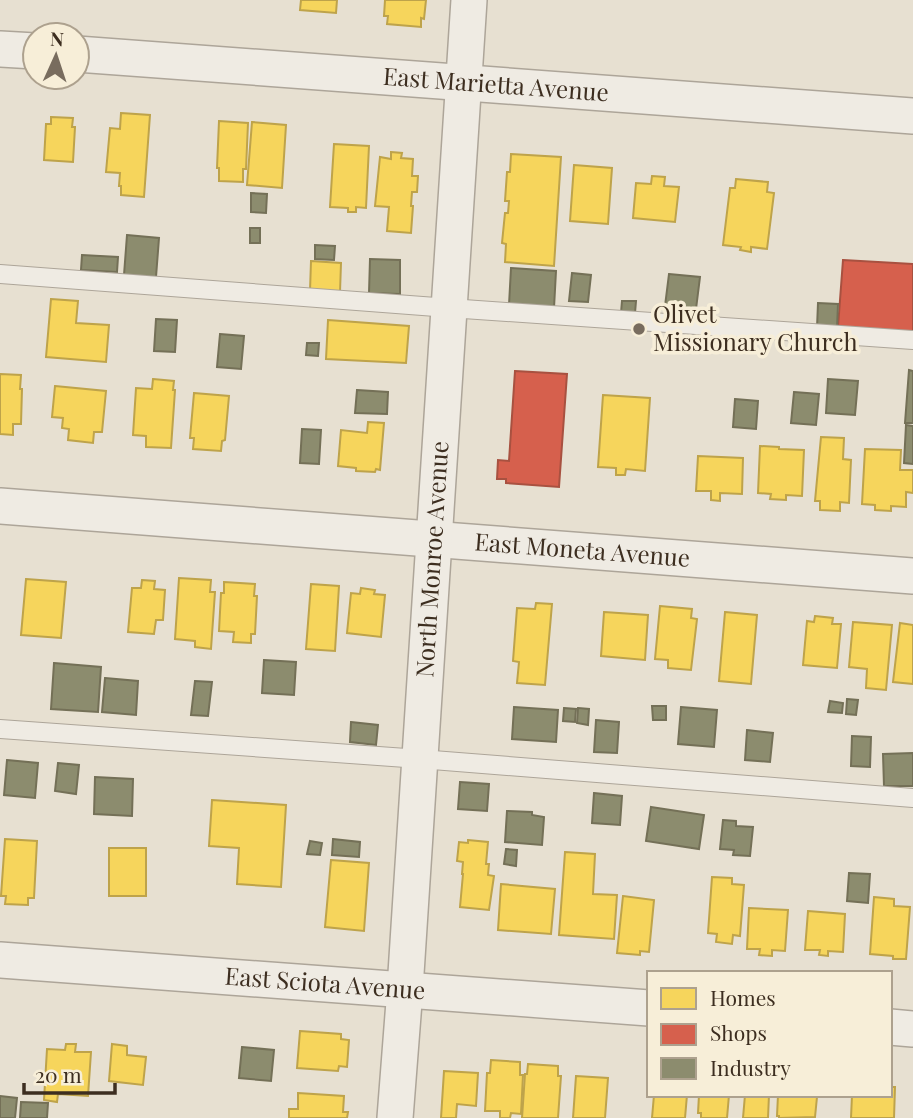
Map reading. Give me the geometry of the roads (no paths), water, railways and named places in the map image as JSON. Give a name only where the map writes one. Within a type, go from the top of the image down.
[{"type":"street","name":"North Monroe Avenue","points":[[395,1118],[469,0]]},
{"type":"street","points":[[0,49],[21,50]]},
{"type":"street","name":"East Marietta Avenue","points":[[91,55],[913,116]]},
{"type":"street","name":"East Moneta Avenue","points":[[0,506],[913,576]]},
{"type":"street","name":"East Sciota Avenue","points":[[0,960],[647,1008]]},
{"type":"street","points":[[892,1027],[913,1029]]},
{"type":"lane","points":[[0,274],[449,309],[913,340]]},
{"type":"lane","points":[[0,729],[913,798]]},
{"type":"place","name":"Olivet Missionary Church","points":[[639,329]]}]
